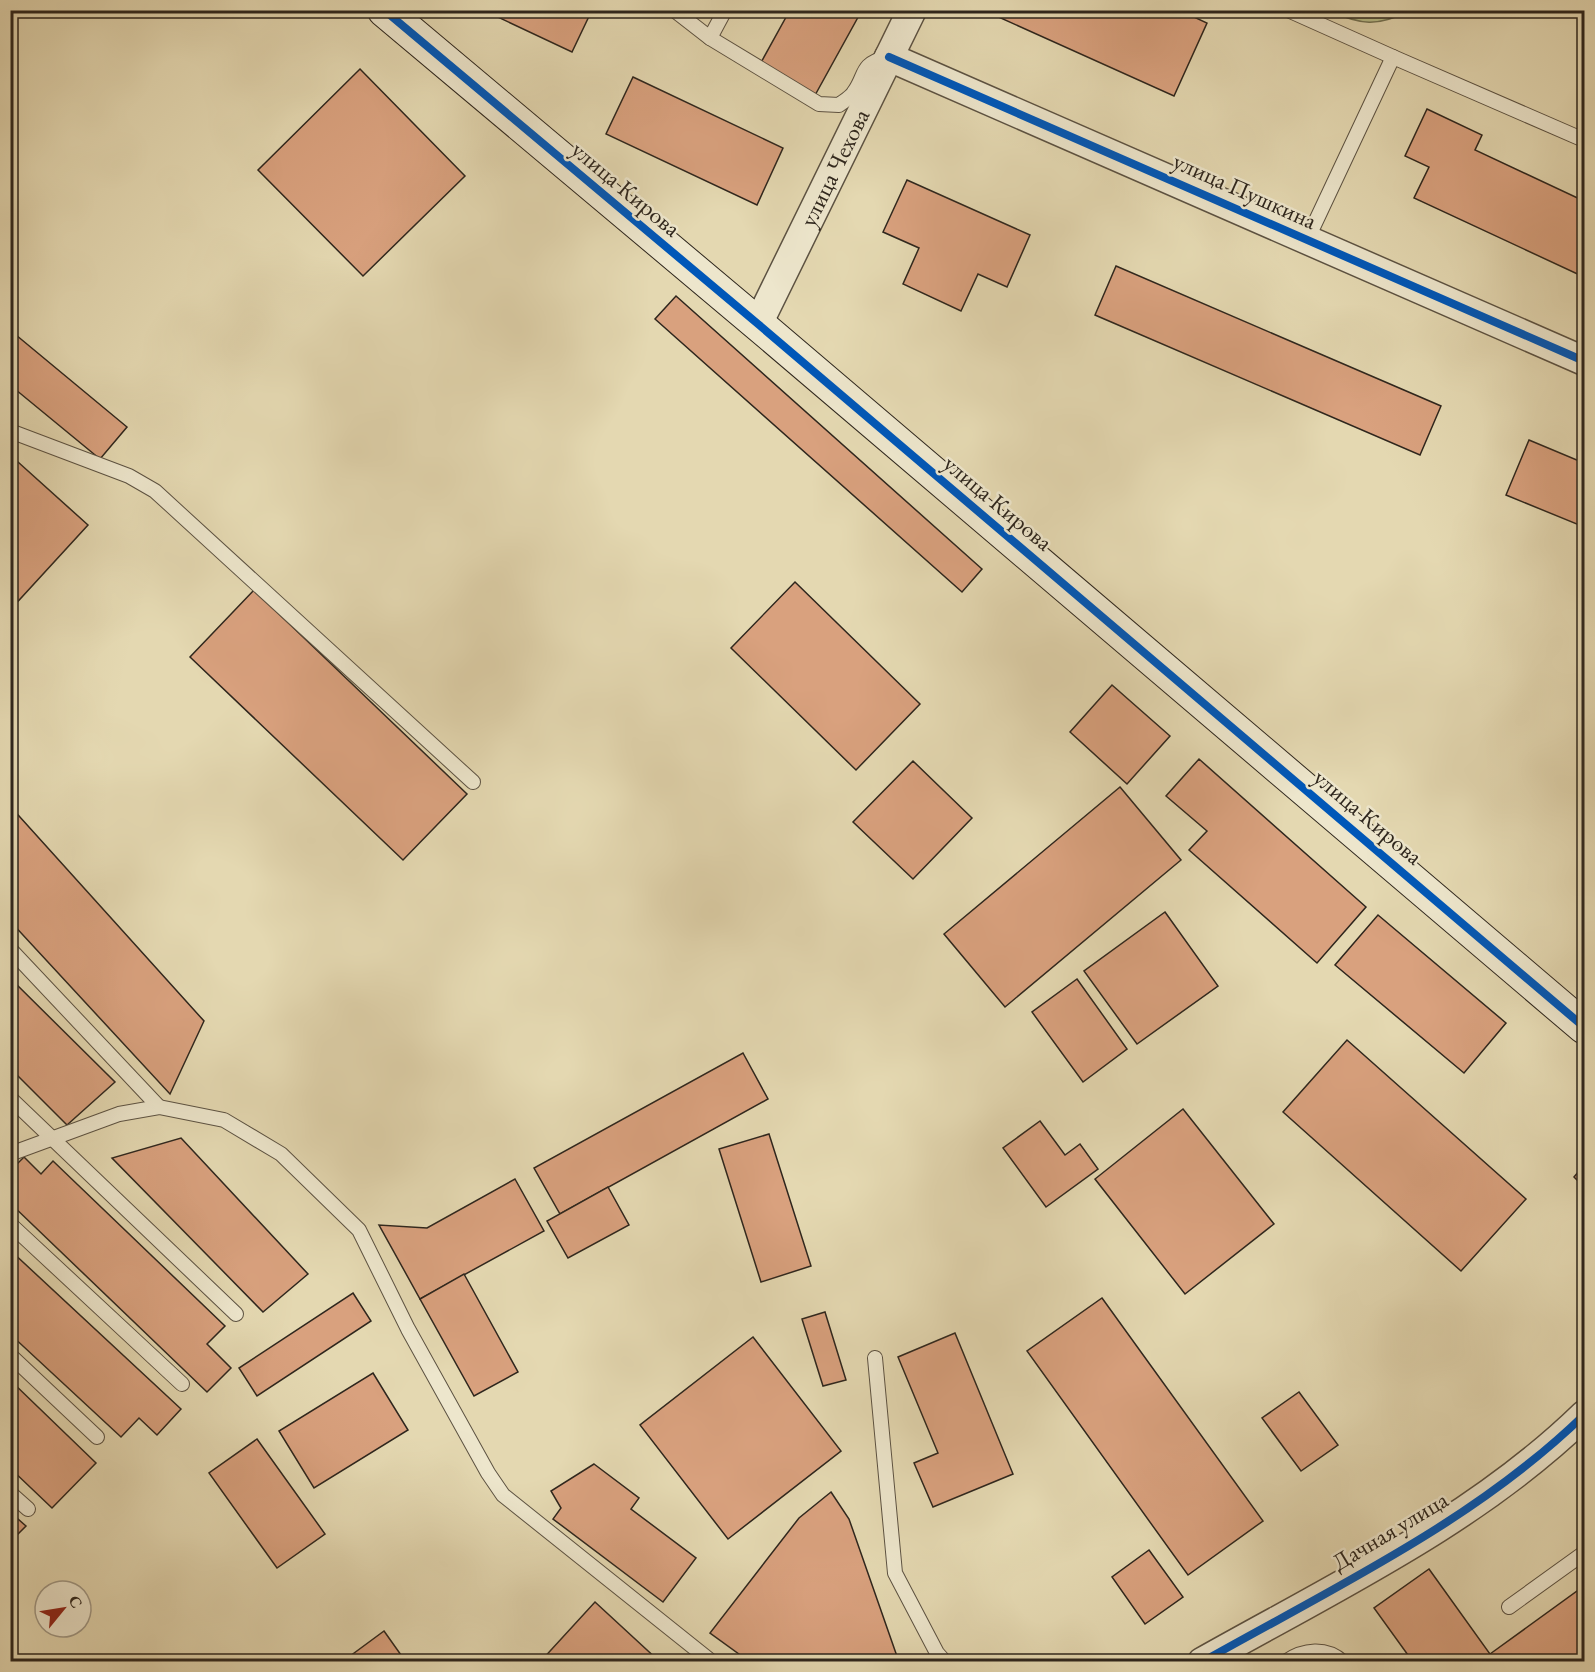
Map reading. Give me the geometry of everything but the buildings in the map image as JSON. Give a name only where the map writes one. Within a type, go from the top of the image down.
[{"type":"street","name":"улица Кирова","points":[[384,10],[758,324],[1584,1027]]},
{"type":"street","name":"улица Чехова","points":[[758,324],[912,10]]},
{"type":"street","name":"улица Пушкина","points":[[889,57],[1584,361]]},
{"type":"street","name":"Дачная улица","points":[[1202,1662],[1431,1533],[1554,1445],[1584,1415]]},
{"type":"lane","points":[[674,10],[710,38],[819,105],[839,105],[854,92],[863,72],[873,61],[889,57]]},
{"type":"lane","points":[[710,38],[725,10]]},
{"type":"lane","points":[[1288,10],[1584,140]]},
{"type":"lane","points":[[1307,240],[1393,57]]},
{"type":"lane","points":[[10,431],[129,477],[155,491],[473,782]]},
{"type":"lane","points":[[10,949],[159,1107]]},
{"type":"lane","points":[[10,1098],[236,1314]]},
{"type":"lane","points":[[10,1154],[119,1114],[159,1107],[224,1120],[282,1154],[359,1230],[408,1329],[488,1473],[503,1495],[712,1662]]},
{"type":"lane","points":[[10,1224],[182,1384]]},
{"type":"lane","points":[[10,1355],[97,1437]]},
{"type":"lane","points":[[875,1358],[895,1572],[937,1653],[945,1662]]},
{"type":"lane","points":[[10,1493],[28,1509]]},
{"type":"lane","points":[[1509,1607],[1584,1552]]},
{"type":"lane","points":[[1285,1662],[1312,1651],[1328,1651],[1343,1662]]},
{"type":"green space","points":[[1330,11],[1409,11],[1388,20],[1369,22],[1351,19]]},
{"type":"cycle path","points":[[384,10],[758,324],[1584,1027]]},
{"type":"cycle path","points":[[889,57],[1584,361]]},
{"type":"cycle path","points":[[1202,1662],[1352,1579],[1450,1520],[1497,1488],[1542,1453],[1584,1415]]}]
